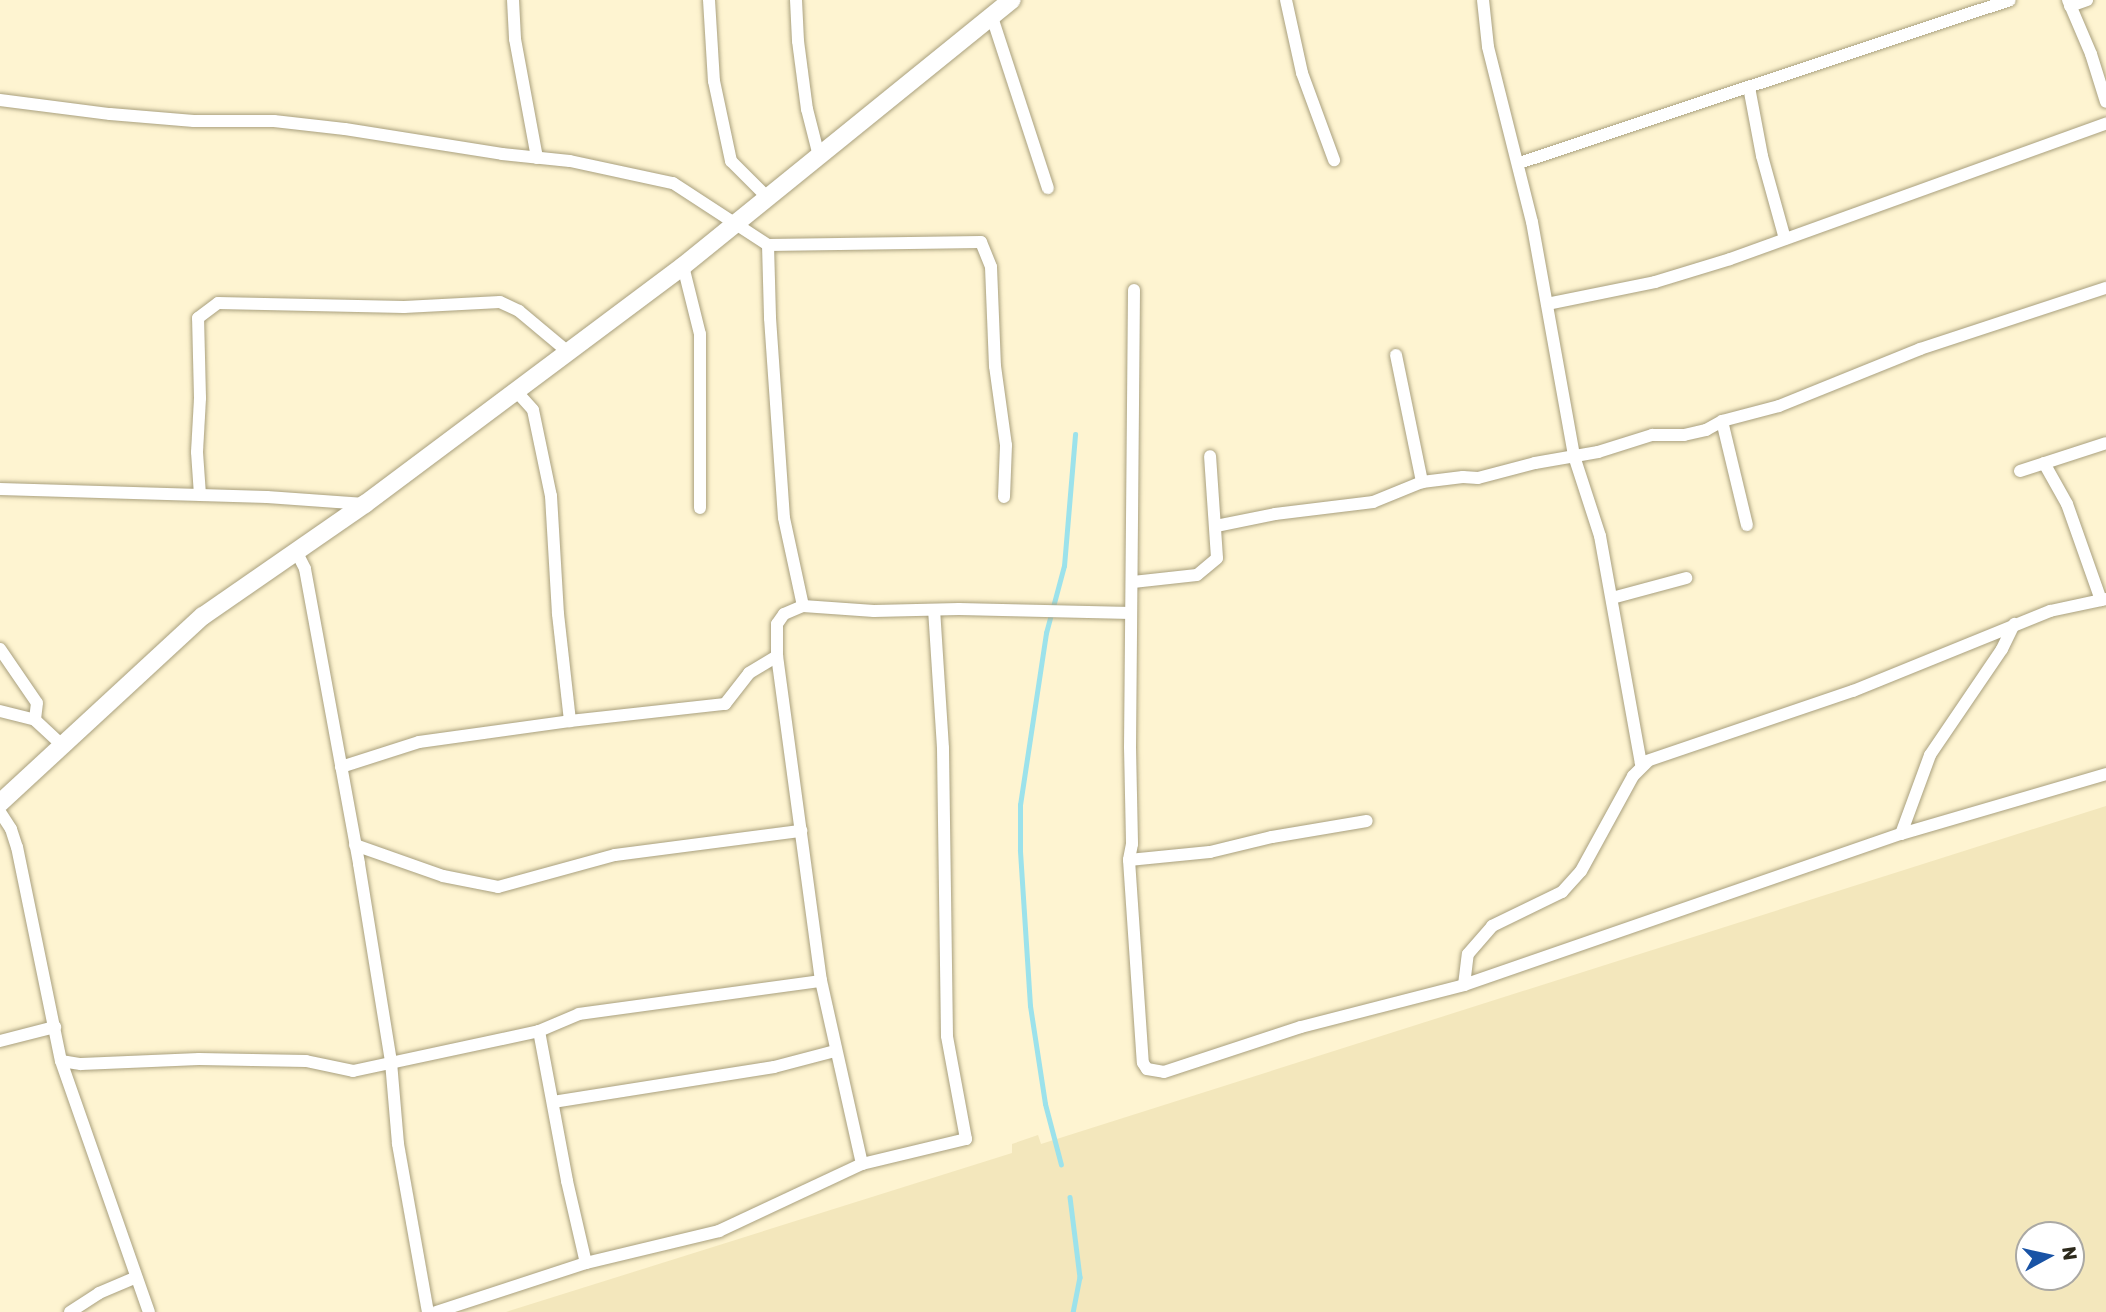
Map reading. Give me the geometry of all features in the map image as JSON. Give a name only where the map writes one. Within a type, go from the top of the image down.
[{"type":"main road","points":[[0,803],[203,615],[365,504],[683,266],[1012,0]]},
{"type":"street","points":[[513,0],[515,39],[537,158]]},
{"type":"street","points":[[709,0],[714,81],[731,161],[768,198]]},
{"type":"street","points":[[796,0],[798,41],[807,109],[819,156]]},
{"type":"street","points":[[1286,0],[1302,73],[1334,160]]},
{"type":"street","points":[[1483,0],[1489,47],[1519,163],[1574,456],[1600,536],[1641,763],[1853,691],[2050,611],[2104,600],[2067,504],[2044,463]]},
{"type":"street","points":[[1519,163],[2010,0]]},
{"type":"street","points":[[2087,0],[2069,3],[2091,54],[2106,102]]},
{"type":"street","points":[[992,17],[1048,188]]},
{"type":"street","points":[[1749,87],[1762,156],[1785,239]]},
{"type":"street","points":[[0,100],[194,121],[274,121],[333,127],[570,161],[673,183],[768,244],[981,242],[991,267],[995,366],[1006,445],[1004,497]]},
{"type":"street","points":[[1547,304],[1655,282],[1785,239],[2106,124]]},
{"type":"street","points":[[768,244],[769,318],[784,518],[803,606]]},
{"type":"street","points":[[683,266],[701,334],[700,508]]},
{"type":"street","points":[[1216,526],[1373,502],[1422,482],[1478,478],[1598,452],[1652,435],[1684,435],[1706,430],[1722,421],[1779,406],[1920,349],[2106,288]]},
{"type":"street","points":[[1134,290],[1132,844],[1129,860],[1143,1063],[1157,1073],[1301,1027],[1464,985],[1901,834],[2106,774]]},
{"type":"street","points":[[200,495],[197,452],[200,398],[198,318],[218,303],[404,307],[500,302],[519,312],[568,352]]},
{"type":"street","points":[[1396,355],[1422,482]]},
{"type":"street","points":[[516,391],[533,410],[551,496],[558,614],[570,721]]},
{"type":"street","points":[[1722,421],[1747,526]]},
{"type":"street","points":[[2020,471],[2106,443]]},
{"type":"street","points":[[1133,582],[1197,575],[1217,558],[1210,456]]},
{"type":"street","points":[[0,489],[200,495],[365,504]]},
{"type":"street","points":[[296,551],[305,569],[355,845],[391,1062],[398,1144],[428,1312]]},
{"type":"street","points":[[1612,598],[1686,578]]},
{"type":"street","points":[[862,1164],[821,981],[777,656],[777,624],[784,614],[803,606],[1131,613]]},
{"type":"street","points":[[436,1312],[586,1263],[719,1231],[862,1164],[967,1139],[947,1036],[943,748],[934,610]]},
{"type":"street","points":[[1901,834],[1930,755],[2002,649],[2014,624]]},
{"type":"street","points":[[0,649],[37,703],[35,720]]},
{"type":"street","points":[[341,767],[419,742],[570,721],[725,704],[749,673],[777,656]]},
{"type":"street","points":[[0,711],[35,720],[62,745]]},
{"type":"street","points":[[1464,985],[1468,954],[1492,926],[1562,892],[1581,871],[1633,776],[1651,758]]},
{"type":"street","points":[[0,812],[11,829],[17,847],[61,1061],[149,1312]]},
{"type":"street","points":[[1129,860],[1210,852],[1272,837],[1367,821]]},
{"type":"street","points":[[355,845],[443,876],[498,887],[615,855],[802,831]]},
{"type":"street","points":[[61,1061],[81,1064],[199,1059],[306,1061],[353,1071],[450,1053],[539,1031],[579,1014],[821,981]]},
{"type":"street","points":[[0,1041],[55,1027]]},
{"type":"street","points":[[539,1031],[586,1263]]},
{"type":"street","points":[[552,1102],[774,1067],[835,1051]]},
{"type":"street","points":[[70,1312],[99,1293],[135,1278]]},
{"type":"shaded area","points":[[2106,806],[2106,1312],[506,1312],[1012,1153],[1012,1144],[1038,1135],[1041,1144]]},
{"type":"waterway","points":[[1061,1165],[1045,1104],[1030,1006],[1020,850],[1020,805],[1046,633],[1064,566],[1075,434]]},
{"type":"waterway","points":[[1070,1197],[1080,1277],[1073,1312]]}]
